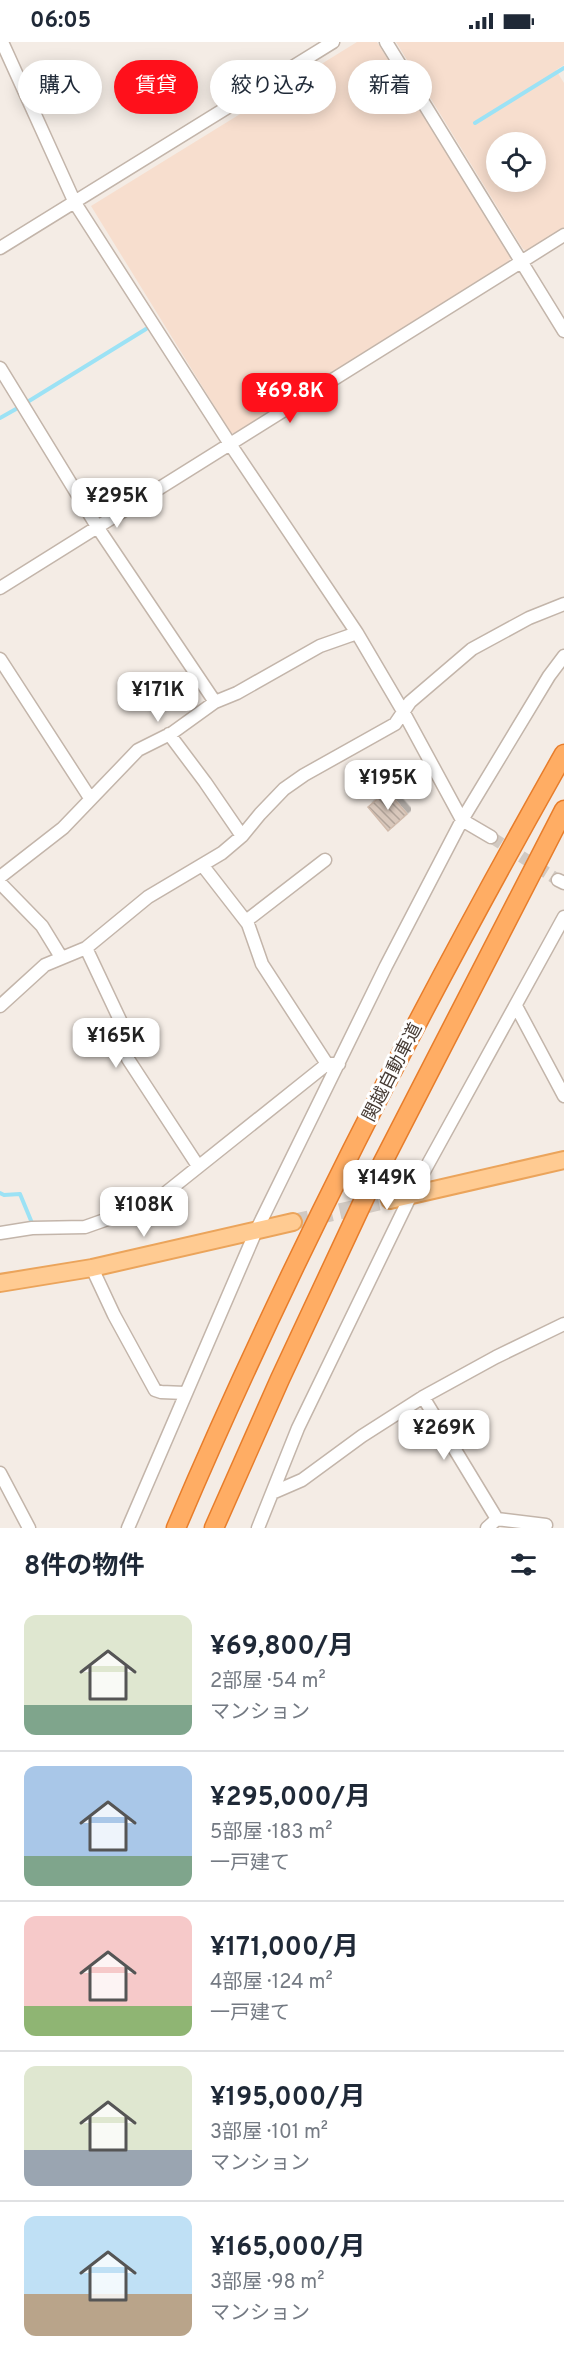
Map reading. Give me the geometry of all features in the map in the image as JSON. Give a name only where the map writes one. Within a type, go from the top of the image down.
[{"type":"highway","name":"関越自動車道","points":[[176,1528],[253,1356],[396,1062],[564,754]]},
{"type":"highway","name":"関越自動車道","points":[[214,1528],[280,1378],[366,1195],[564,810]]},
{"type":"main road","points":[[390,1200],[564,1160]]},
{"type":"main road","points":[[0,1283],[93,1268],[293,1222]]},
{"type":"street","points":[[2,42],[75,203],[230,444],[357,633],[404,713],[462,820],[491,837]]},
{"type":"street","points":[[0,248],[333,42]]},
{"type":"street","points":[[386,42],[564,331]]},
{"type":"street","points":[[0,588],[564,235]]},
{"type":"street","points":[[0,368],[98,528],[215,702]]},
{"type":"street","points":[[0,1006],[45,965],[86,948],[148,897],[222,853],[242,836],[260,813],[284,789],[304,775],[395,724],[410,702],[472,649],[529,618],[564,604]]},
{"type":"street","points":[[0,877],[63,828],[138,750],[169,734],[215,702],[237,693],[320,646],[357,633]]},
{"type":"street","points":[[128,1528],[256,1230],[333,1064],[462,820],[549,676],[564,656]]},
{"type":"street","points":[[0,659],[90,798]]},
{"type":"street","points":[[169,734],[242,836]]},
{"type":"street","points":[[246,921],[325,860]]},
{"type":"street","points":[[202,866],[246,921],[262,964],[333,1064]]},
{"type":"street","points":[[0,883],[42,926],[61,957]]},
{"type":"street","points":[[258,1528],[298,1428],[411,1195],[564,917]]},
{"type":"street","points":[[86,948],[128,1037],[128,1059],[198,1166]]},
{"type":"street","points":[[516,1006],[564,1096]]},
{"type":"street","points":[[0,1233],[32,1227],[85,1227],[153,1203],[333,1064]]},
{"type":"street","points":[[93,1268],[114,1315],[155,1390],[185,1393]]},
{"type":"street","points":[[272,1492],[302,1480],[362,1436],[423,1397],[496,1357],[564,1324]]},
{"type":"street","points":[[423,1397],[497,1519]]},
{"type":"street","points":[[0,1473],[29,1528]]},
{"type":"street","points":[[487,1528],[497,1519],[546,1525]]},
{"type":"shaded area","points":[[357,42],[377,42],[388,60],[348,60],[348,114],[422,114],[511,257],[507,264],[237,433],[231,433],[91,206],[240,114],[336,114],[336,60],[328,60]]},
{"type":"shaded area","points":[[396,42],[564,42],[564,65],[556,70],[564,83],[564,229],[527,251],[523,249],[488,192],[546,192],[546,132],[486,132],[486,189],[432,101],[432,60],[407,60]]},
{"type":"building","points":[[387,791],[407,814],[388,831],[368,807]]},
{"type":"waterway","points":[[475,123],[564,68]]},
{"type":"waterway","points":[[29,401],[146,329]]},
{"type":"waterway","points":[[0,418],[16,409]]},
{"type":"waterway","points":[[0,1193],[20,1194],[32,1223],[34,1223]]},
{"type":"tunnel","points":[[491,837],[558,880]]},
{"type":"tunnel","points":[[293,1222],[390,1200]]}]
